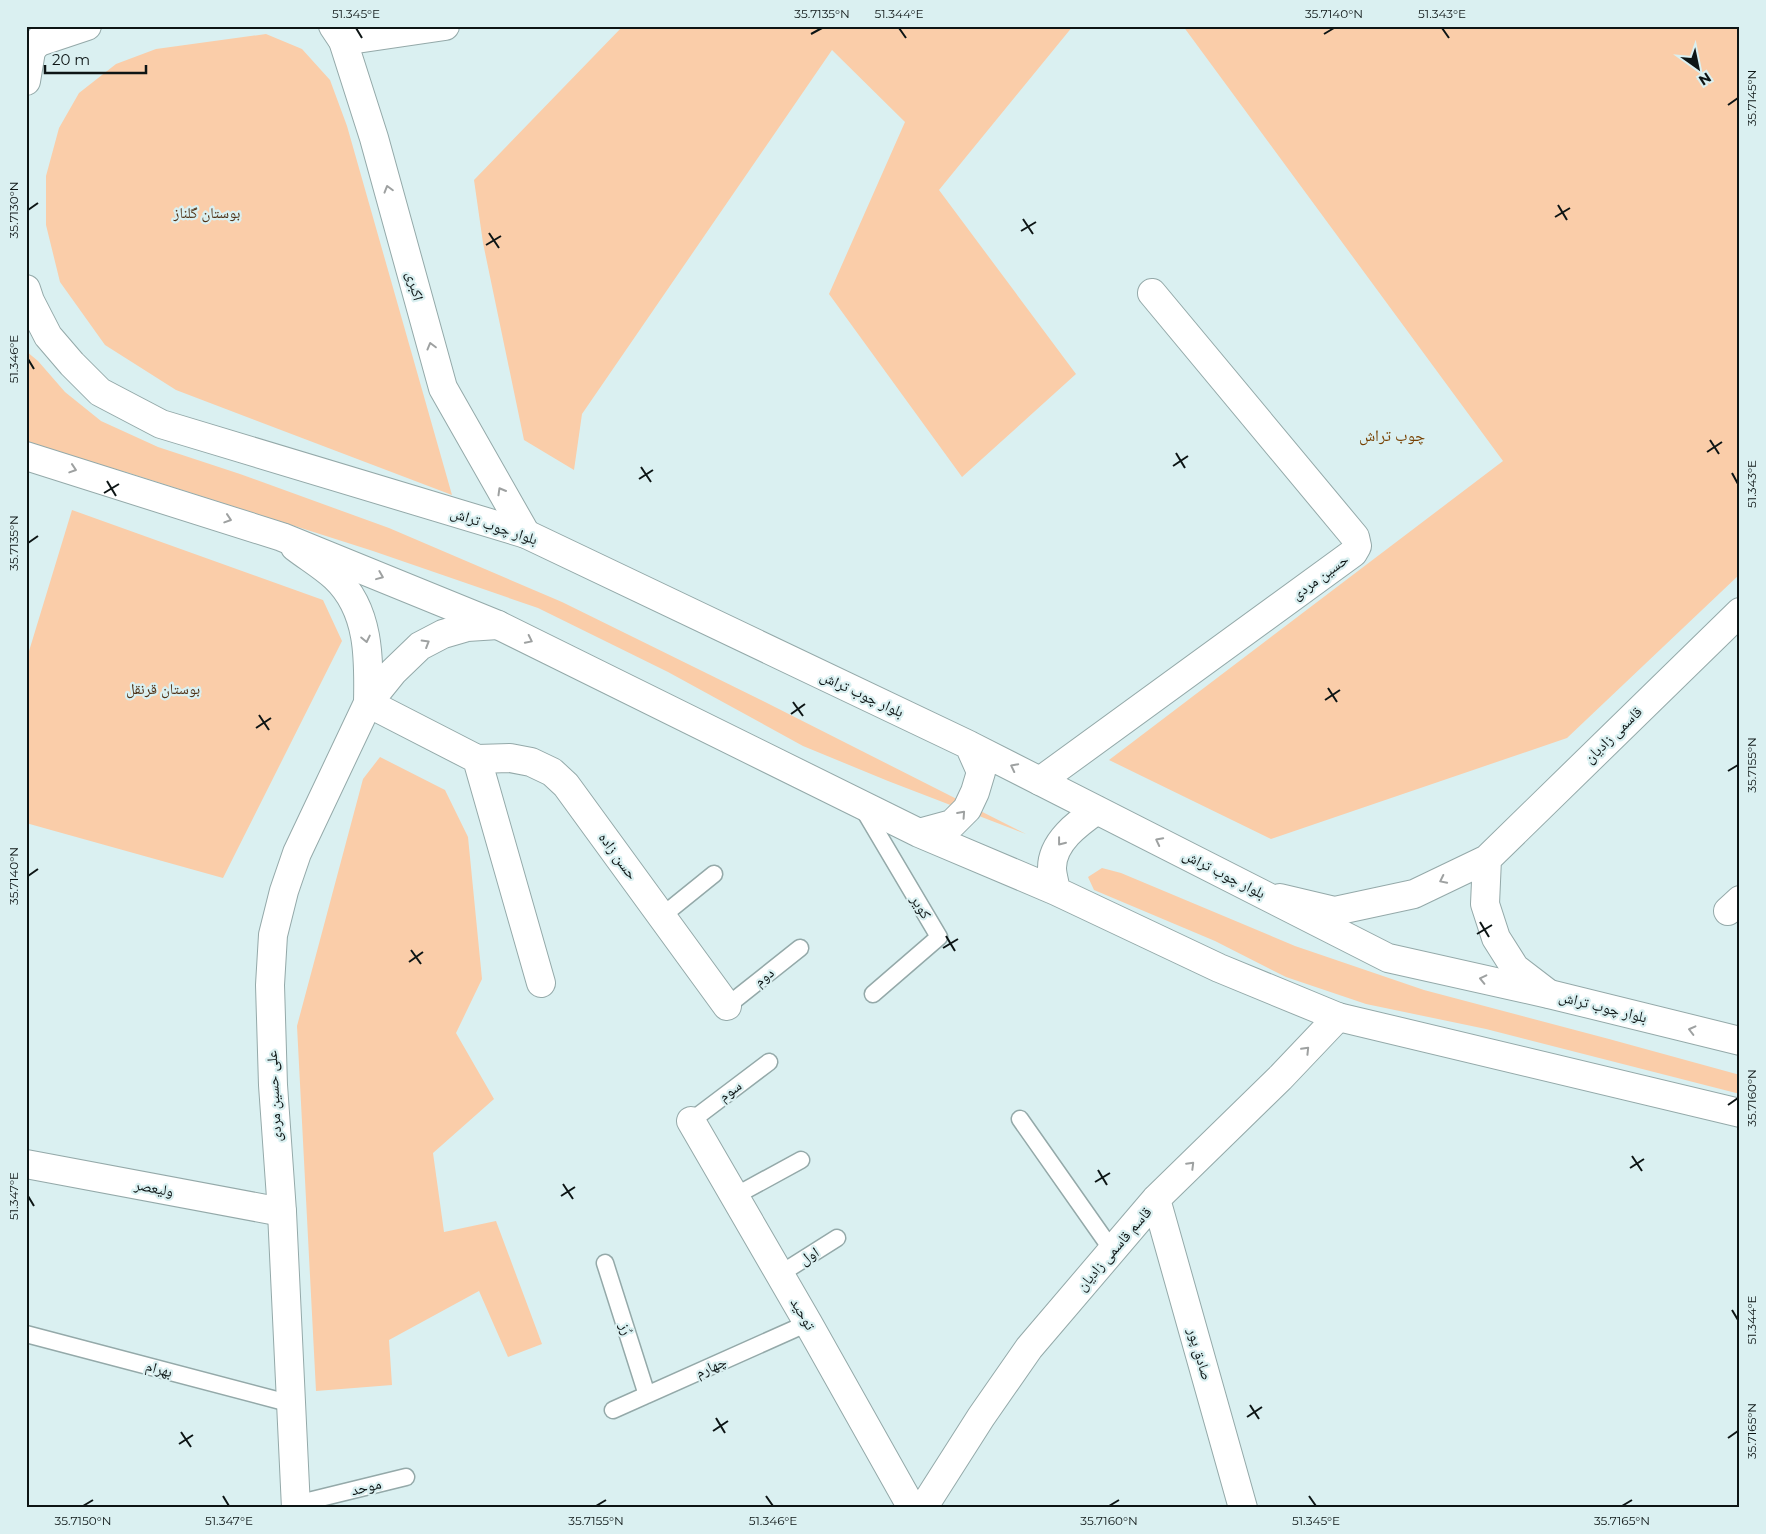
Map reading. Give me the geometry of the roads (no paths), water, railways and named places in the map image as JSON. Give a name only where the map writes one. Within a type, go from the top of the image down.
[{"type":"street","points":[[26,81],[37,44],[87,26]]},
{"type":"street","points":[[338,31],[444,26]]},
{"type":"street","name":"اکبری","points":[[338,31],[374,138],[443,388],[526,534]]},
{"type":"street","name":"بلوار چوب‌ تراش","points":[[26,288],[37,328],[72,364],[100,392],[160,424],[526,534],[969,745],[1388,958],[1549,994],[1740,1041]]},
{"type":"street","name":"حسین مردی","points":[[1040,781],[1353,552],[1357,546],[1355,536],[1152,293]]},
{"type":"street","points":[[26,456],[282,536],[498,624],[919,833],[1056,891],[1219,968],[1338,1017],[1740,1113]]},
{"type":"street","name":"علی حسین مردی","points":[[282,536],[335,578],[353,602],[367,639],[369,659],[368,703]]},
{"type":"street","name":"قاسمی زادیان","points":[[1268,896],[1335,911],[1414,894],[1487,859],[1740,612]]},
{"type":"street","name":"علی حسین مردی","points":[[296,1506],[282,1212],[273,1085],[270,985],[273,935],[284,890],[297,853],[368,703],[393,672],[420,646],[443,634],[467,627],[498,624]]},
{"type":"street","name":"حسن زاده","points":[[368,703],[476,759],[510,758],[530,762],[552,772],[566,785],[727,1006]]},
{"type":"street","points":[[919,833],[952,824],[967,809],[981,772],[969,745]]},
{"type":"street","points":[[476,759],[541,984]]},
{"type":"street","points":[[1056,891],[1052,867],[1056,848],[1076,825],[1097,810]]},
{"type":"street","points":[[1487,859],[1485,904],[1496,938],[1515,968],[1549,994]]},
{"type":"street","name":"قاسم قاسمی زادیان","points":[[923,1508],[981,1417],[1029,1348],[1156,1199],[1280,1078],[1338,1017]]},
{"type":"street","name":"توحید","points":[[691,1121],[912,1508]]},
{"type":"street","name":"ولیعصر","points":[[26,1164],[282,1212]]},
{"type":"street","name":"صادق پور","points":[[1156,1199],[1243,1508]]},
{"type":"lane","name":"کویر","points":[[860,803],[939,937],[873,994]]},
{"type":"lane","points":[[662,916],[714,874]]},
{"type":"lane","name":"دوم","points":[[727,1006],[800,948]]},
{"type":"lane","name":"سوم","points":[[691,1121],[769,1062]]},
{"type":"lane","points":[[1020,1120],[1112,1250]]},
{"type":"lane","points":[[735,1196],[801,1160]]},
{"type":"lane","name":"اول","points":[[780,1274],[837,1238]]},
{"type":"lane","name":"رُز","points":[[606,1263],[646,1395]]},
{"type":"lane","name":"چهارم","points":[[613,1410],[808,1323]]},
{"type":"lane","name":"بهرام","points":[[26,1334],[292,1404]]},
{"type":"lane","name":"موحد","points":[[296,1506],[406,1477]]},
{"type":"district","name":"چوب تراش","points":[[1392,435]]},
{"type":"park label","name":"بوستان گلناز","points":[[207,213]]},
{"type":"park label","name":"بوستان قرنقل","points":[[163,689]]}]
